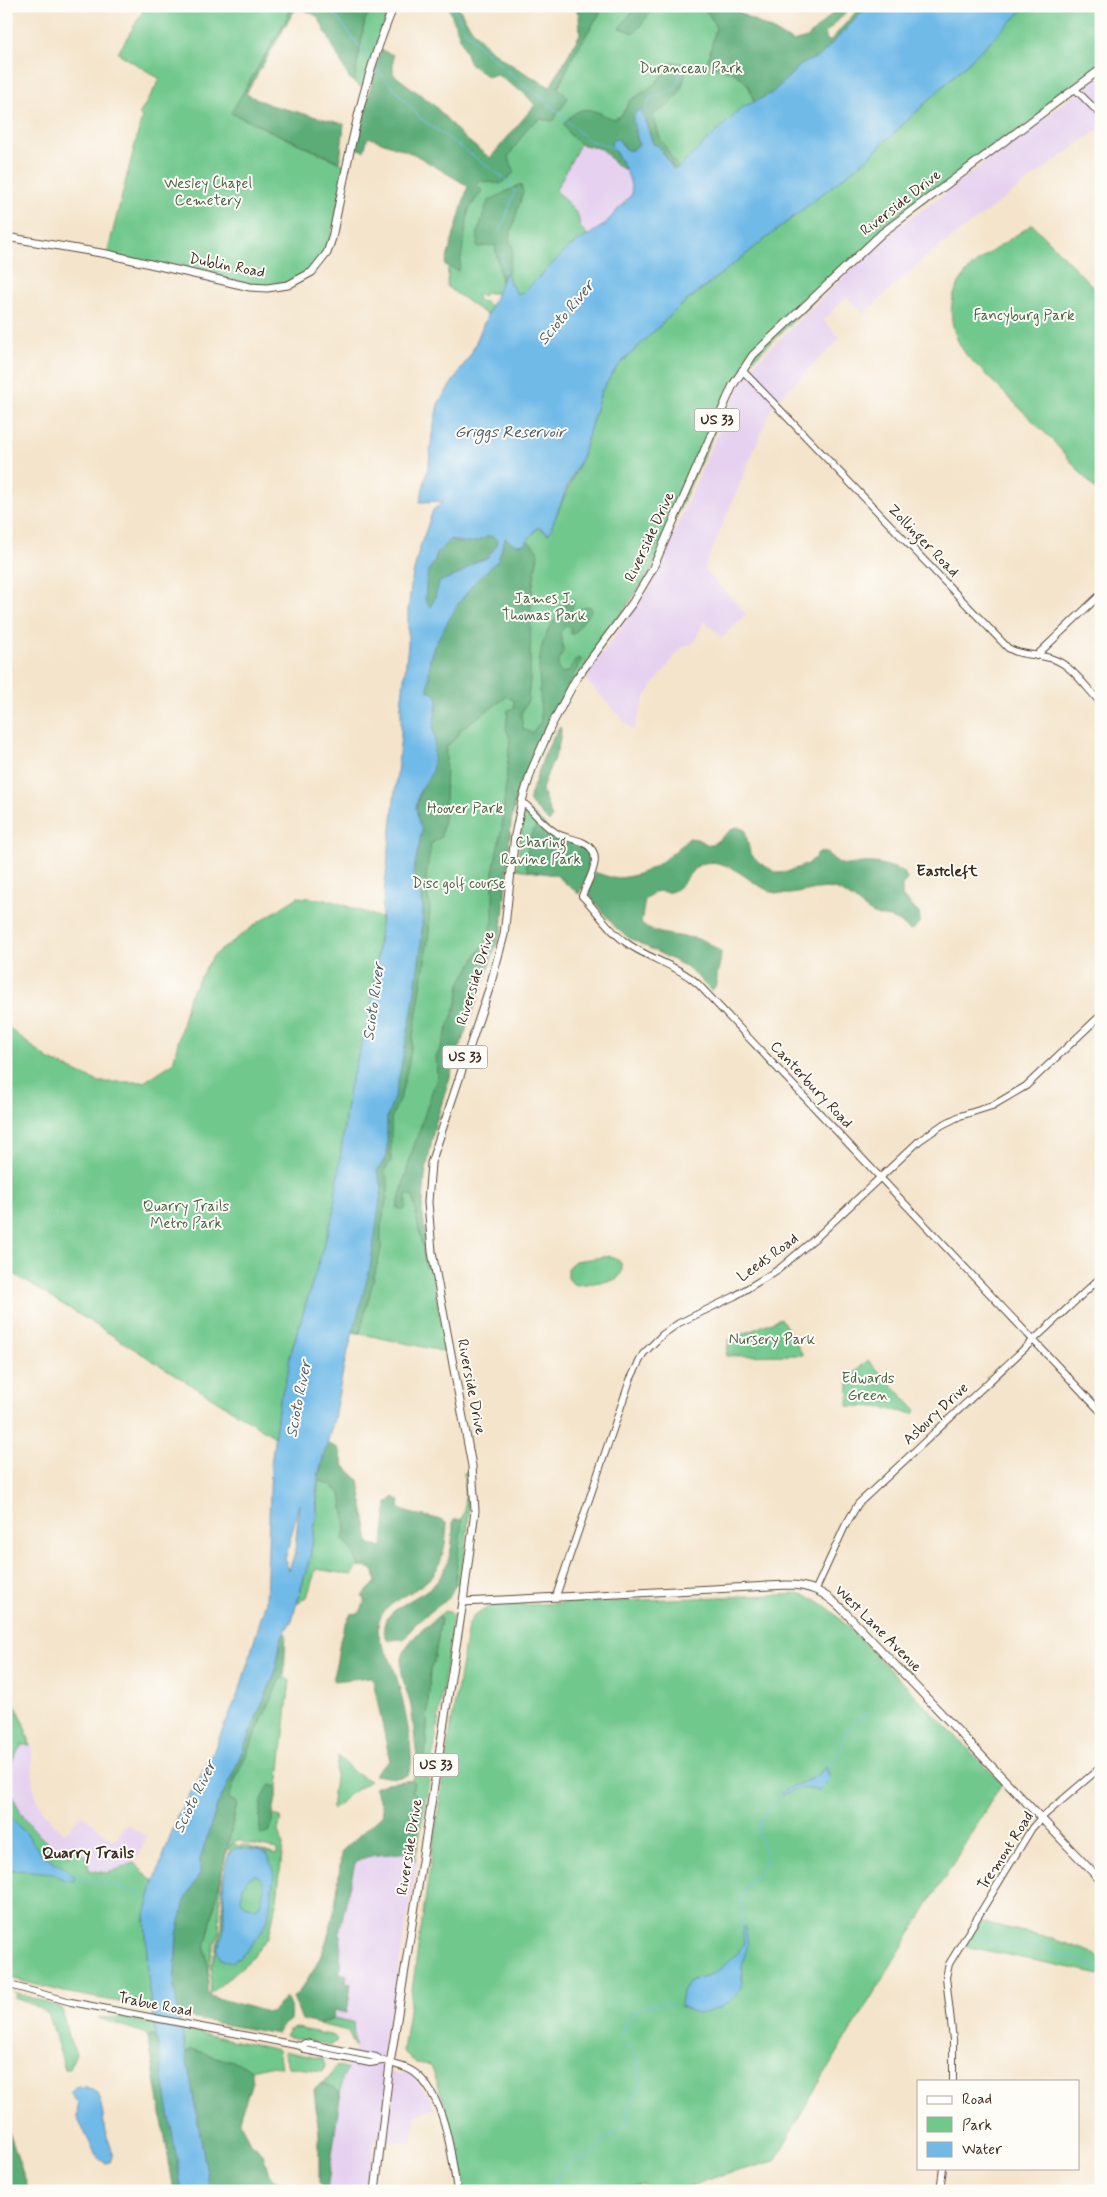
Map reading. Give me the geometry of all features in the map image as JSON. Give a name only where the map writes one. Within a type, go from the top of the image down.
[{"type":"main road","name":"Dublin Road","points":[[6,238],[110,254],[250,287],[278,287],[301,280],[316,268],[327,253],[332,238],[360,103],[380,40],[394,6]]},
{"type":"main road","name":"Riverside Drive","points":[[375,2191],[390,2064],[473,1536],[475,1490],[432,1252],[429,1230],[429,1180],[437,1142],[490,986],[504,935],[515,835],[522,801],[532,768],[569,691],[587,662],[633,602],[658,558],[728,395],[742,370],[763,345],[882,233],[1101,69]]},
{"type":"main road","name":"West Lane Avenue","points":[[464,1602],[787,1585],[803,1585],[816,1589],[841,1608],[1101,1881]]},
{"type":"street","points":[[1076,89],[1101,115]]},
{"type":"street","name":"Zollinger Road","points":[[742,370],[1004,644],[1019,654],[1049,658],[1061,663],[1101,703]]},
{"type":"street","points":[[1036,656],[1101,594]]},
{"type":"street","name":"Canterbury Road","points":[[522,801],[555,832],[582,842],[594,851],[595,865],[582,896],[610,928],[632,947],[677,968],[698,984],[1101,1412]]},
{"type":"street","name":"Leeds Road","points":[[556,1596],[628,1386],[643,1354],[669,1330],[735,1296],[779,1269],[919,1141],[942,1125],[960,1116],[992,1106],[1026,1086],[1101,1015]]},
{"type":"street","name":"Asbury Drive","points":[[816,1589],[845,1526],[858,1504],[1101,1277]]},
{"type":"street","name":"Tremont Road","points":[[953,2080],[952,2040],[946,1977],[949,1964],[1032,1828],[1041,1818],[1101,1767]]},
{"type":"street","name":"Trabue Road","points":[[6,1984],[71,2002],[262,2039],[301,2046],[305,2043],[376,2057],[390,2064],[412,2070],[429,2089],[446,2130],[457,2191]]},
{"type":"street","points":[[940,2191],[943,2170]]},
{"type":"shaded area","points":[[1101,75],[1101,127],[923,259],[864,314],[847,297],[823,320],[841,338],[774,403],[704,569],[746,614],[722,638],[704,620],[694,643],[681,648],[646,695],[633,731],[586,680],[598,659],[649,589],[741,380],[751,367],[869,252],[899,227]]},
{"type":"shaded area","points":[[580,144],[602,149],[616,165],[626,170],[631,181],[632,194],[604,225],[589,236],[580,227],[556,190]]},
{"type":"shaded area","points":[[22,1745],[32,1745],[33,1786],[39,1804],[52,1823],[65,1833],[82,1814],[112,1840],[118,1836],[127,1824],[147,1837],[134,1863],[108,1873],[89,1870],[74,1843],[69,1856],[59,1852],[32,1829],[16,1803],[8,1779],[13,1758]]},
{"type":"shaded area","points":[[414,1849],[413,1860],[417,1861],[388,2028],[383,2072],[399,2074],[408,2072],[428,2095],[434,2107],[415,2116],[412,2144],[375,2139],[368,2191],[327,2191],[342,2079],[355,2047],[353,2022],[333,2018],[334,2010],[347,2013],[350,1984],[346,1983],[340,1973],[341,1936],[339,1933],[355,1863],[373,1855],[406,1853]]},
{"type":"green space","name":"Wesley Chapel Cemetery","points":[[146,6],[294,6],[231,113],[347,166],[327,253],[301,280],[268,288],[107,254],[142,117],[139,115],[160,79],[118,53]]},
{"type":"green space","points":[[289,6],[297,6],[246,94],[270,105],[344,124],[340,162],[231,113],[288,16]]},
{"type":"green space","points":[[298,6],[363,6],[370,11],[365,20],[354,82],[349,78],[318,17]]},
{"type":"green space","points":[[448,6],[458,6],[476,34],[508,63],[550,87],[580,34],[579,16],[575,6],[593,6],[601,11],[572,58],[558,87],[568,98],[553,121],[540,119],[529,126],[508,157],[515,172],[500,184],[481,181],[477,185],[482,191],[469,209],[459,271],[445,265],[468,186],[414,154],[368,137],[364,151],[354,147],[381,50],[393,55],[393,74],[433,104],[463,137],[490,158],[535,105],[525,94],[496,74],[488,77],[470,64]]},
{"type":"green space","name":"Duranceau Park","points":[[604,6],[727,6],[820,56],[754,103],[743,107],[678,168],[612,141],[626,170],[616,165],[602,149],[580,144],[556,190],[578,215],[580,227],[589,236],[568,248],[524,292],[517,294],[510,283],[508,275],[496,293],[485,293],[483,297],[477,294],[478,300],[488,303],[494,310],[493,319],[447,287],[448,266],[472,185],[558,88],[572,58]]},
{"type":"green space","points":[[637,6],[655,6],[635,33],[619,28]]},
{"type":"green space","points":[[698,6],[727,6],[792,42],[807,38],[840,6],[852,6],[825,34],[827,40],[830,41],[861,6],[868,6],[820,56],[802,64],[771,94],[754,103],[752,93],[744,80],[732,72],[707,64],[716,28],[709,14]]},
{"type":"green space","name":"James J. Thomas Park","points":[[1027,6],[1101,6],[1101,69],[895,223],[742,370],[652,570],[587,662],[542,745],[527,738],[524,763],[511,822],[505,896],[490,965],[457,1054],[434,1128],[425,1176],[422,1211],[446,1352],[353,1332],[430,658],[538,527],[548,534],[582,457],[601,392],[617,367],[678,308],[869,157]]},
{"type":"green space","points":[[370,11],[387,15],[362,88],[354,82],[365,19]]},
{"type":"green space","points":[[673,61],[686,65],[683,84],[677,96],[668,106],[653,114],[660,138],[678,168],[674,169],[659,146],[653,144],[646,120],[636,132],[639,145],[630,151],[625,149],[623,144],[611,146],[626,170],[616,165],[602,149],[580,144],[569,134],[564,124],[570,117],[581,110],[592,110],[613,119],[621,116],[630,101],[656,83]]},
{"type":"green space","points":[[521,184],[523,192],[509,239],[513,248],[508,274],[504,273],[501,281],[495,245],[477,247],[478,231],[488,201]]},
{"type":"green space","name":"Fancyburg Park","points":[[1032,224],[1101,295],[1101,496],[1054,442],[968,357],[956,337],[953,326],[952,304],[960,282],[967,272],[981,259]]},
{"type":"green space","points":[[488,536],[494,537],[497,540],[496,546],[487,558],[475,562],[460,574],[439,582],[435,598],[430,607],[425,600],[427,580],[429,570],[435,562],[438,552],[450,539],[458,543]]},
{"type":"green space","points":[[505,538],[525,544],[528,541],[537,549],[538,555],[531,597],[530,680],[528,700],[521,714],[523,729],[532,733],[541,721],[539,667],[541,649],[548,630],[568,601],[573,599],[574,601],[572,613],[587,606],[591,607],[591,611],[573,634],[571,634],[571,628],[568,625],[560,632],[563,651],[558,664],[559,670],[562,673],[568,672],[577,658],[581,659],[581,661],[538,740],[517,796],[511,822],[502,930],[457,1054],[434,1128],[425,1176],[422,1211],[431,1267],[426,1268],[413,1197],[407,1194],[405,1210],[397,1208],[411,1155],[437,1077],[436,1057],[458,999],[460,983],[486,940],[493,921],[493,871],[502,826],[510,738],[506,729],[508,710],[514,708],[514,700],[508,696],[461,729],[458,736],[446,747],[445,812],[441,837],[431,844],[425,885],[430,905],[429,933],[409,1062],[401,1095],[391,1119],[391,1161],[384,1171],[388,1180],[388,1192],[381,1226],[381,1249],[360,1333],[353,1332],[382,1186],[377,1171],[387,1156],[387,1118],[396,1091],[412,1012],[421,947],[423,910],[421,892],[413,874],[422,830],[416,808],[435,739],[433,728],[438,699],[428,691],[430,660],[442,627],[470,588],[501,553],[502,542]]},
{"type":"green space","points":[[559,727],[561,727],[561,735],[557,751],[542,790],[552,818],[549,822],[531,804],[529,799],[545,753]]},
{"type":"green space","name":"Charing Ravine Park","points":[[530,811],[559,839],[583,846],[579,894],[556,875],[517,869],[522,820],[525,813]]},
{"type":"green space","name":"Charing Ravine Park","points":[[543,824],[558,838],[584,846],[591,852],[593,857],[592,866],[579,894],[556,875],[530,871],[526,867],[531,835],[537,826]]},
{"type":"green space","points":[[737,827],[745,830],[750,853],[760,863],[777,873],[787,872],[808,864],[819,853],[826,852],[833,859],[844,865],[873,863],[904,872],[907,879],[902,886],[902,896],[919,913],[920,921],[911,930],[896,920],[871,912],[837,890],[823,888],[788,894],[771,892],[734,869],[715,862],[704,863],[695,868],[681,885],[673,891],[655,892],[645,899],[641,924],[653,931],[701,940],[721,952],[717,985],[711,991],[685,966],[629,938],[616,928],[588,894],[594,872],[617,878],[638,874],[666,859],[689,838],[697,839],[709,845]]},
{"type":"green space","name":"Quarry Trails Metro Park","points":[[298,897],[329,900],[381,918],[370,1014],[349,1088],[333,1215],[290,1356],[288,1373],[279,1403],[275,1437],[6,1269],[6,1026],[48,1059],[99,1082],[144,1082],[173,1063],[189,996],[213,956],[259,922]]},
{"type":"green space","points":[[610,1256],[618,1260],[622,1266],[621,1273],[616,1280],[578,1285],[573,1284],[568,1278],[568,1267],[575,1261]]},
{"type":"green space","name":"Nursery Park","points":[[781,1318],[803,1355],[726,1356],[729,1340]]},
{"type":"green space","name":"Edwards Green","points":[[868,1360],[916,1410],[914,1414],[877,1407],[848,1406],[849,1378]]},
{"type":"green space","points":[[327,1443],[338,1448],[344,1466],[359,1480],[369,1543],[379,1547],[383,1545],[387,1503],[394,1497],[400,1501],[399,1507],[403,1510],[447,1524],[442,1555],[435,1572],[420,1586],[392,1604],[380,1619],[378,1628],[378,1633],[396,1675],[410,1739],[411,1767],[408,1774],[401,1777],[392,1778],[374,1775],[383,1765],[390,1761],[373,1680],[370,1677],[334,1681],[334,1673],[345,1625],[351,1614],[360,1613],[365,1600],[362,1596],[376,1582],[374,1572],[370,1568],[359,1567],[353,1551],[343,1539],[346,1526],[341,1494],[331,1485],[318,1480]]},
{"type":"green space","points":[[468,1471],[469,1514],[466,1541],[459,1583],[455,1585],[461,1520],[465,1510],[464,1473]]},
{"type":"green space","points":[[318,1480],[331,1485],[341,1494],[346,1526],[343,1539],[353,1551],[359,1567],[352,1575],[316,1569],[307,1597],[297,1603],[310,1557],[317,1512]]},
{"type":"green space","points":[[454,1520],[462,1520],[455,1585],[449,1598],[417,1622],[404,1639],[388,1640],[384,1630],[386,1621],[391,1613],[430,1587],[438,1580],[446,1567]]},
{"type":"green space","points":[[797,1594],[817,1600],[834,1613],[1002,1783],[811,2096],[775,2161],[712,2178],[680,2191],[666,2191],[644,2185],[602,2191],[461,2191],[453,2149],[442,2108],[446,2108],[431,2065],[416,2063],[403,2051],[447,1750],[468,1626],[473,1617],[490,1606]]},
{"type":"green space","points":[[445,1611],[449,1611],[453,1616],[434,1751],[415,1861],[413,1859],[421,1798],[412,1791],[414,1782],[412,1780],[418,1765],[425,1761],[430,1669],[434,1662],[441,1618],[438,1616]]},
{"type":"green space","points":[[438,1616],[441,1618],[434,1662],[430,1669],[425,1762],[418,1765],[411,1707],[402,1675],[401,1661],[409,1643]]},
{"type":"green space","points":[[284,1632],[286,1633],[284,1678],[280,1679],[234,1782],[229,1799],[237,1803],[205,1949],[209,1973],[207,1992],[210,1996],[267,2012],[271,2012],[286,1998],[291,2008],[290,2020],[282,2026],[277,2034],[179,2016],[174,1987],[177,1934],[185,1901],[200,1873],[200,1859],[217,1806],[275,1673],[281,1638]]},
{"type":"green space","points":[[280,1679],[290,1680],[278,1787],[270,1785],[260,1821],[261,1834],[270,1830],[273,1815],[281,1817],[278,1831],[283,1845],[277,1900],[269,1936],[251,1959],[210,1994],[212,1963],[222,1927],[223,1879],[231,1845],[224,1861],[237,1803],[229,1799],[234,1782]],"holes":[[[240,1840],[244,1843],[277,1849],[277,1855],[243,1845],[239,1846],[233,1843],[231,1845],[232,1843]]]},
{"type":"green space","points":[[6,1694],[22,1718],[30,1745],[22,1745],[19,1749],[9,1776],[14,1799],[29,1823],[49,1844],[69,1856],[74,1843],[87,1858],[89,1870],[108,1873],[134,1863],[154,1882],[145,1920],[152,2008],[64,1992],[6,1977]]},
{"type":"green space","points":[[338,1756],[355,1773],[370,1781],[347,1796],[333,1810],[331,1808]]},
{"type":"green space","points":[[412,1780],[414,1782],[412,1791],[421,1798],[414,1849],[407,1852],[376,1855],[355,1863],[339,1933],[341,1936],[340,1973],[347,1975],[346,1983],[351,1984],[347,2013],[335,2010],[333,2018],[318,2024],[302,2020],[293,1997],[310,1976],[324,1948],[333,1918],[341,1854],[343,1850],[383,1814],[382,1805],[374,1788],[387,1783]]},
{"type":"green space","points":[[270,1785],[278,1787],[270,1831],[261,1835],[261,1808],[264,1795]]},
{"type":"green space","points":[[223,1867],[219,1932],[212,1952],[209,1973],[205,1949]]},
{"type":"green space","points":[[983,1922],[1061,1942],[1090,1952],[1101,1958],[1101,1974],[969,1947],[967,1943],[977,1925]]},
{"type":"green space","points":[[13,1992],[62,2008],[68,2037],[76,2053],[69,2069],[65,2069],[49,2015],[34,2005],[14,1998],[16,1995]]},
{"type":"green space","points":[[121,2017],[154,2024],[157,2038],[152,2035],[148,2037],[144,2033],[98,2018]]},
{"type":"green space","points":[[333,2018],[353,2022],[355,2047],[348,2031],[318,2024]]},
{"type":"green space","points":[[297,2028],[334,2036],[338,2041],[331,2045],[285,2036],[289,2030]]},
{"type":"green space","points":[[181,2029],[278,2050],[281,2067],[268,2066],[251,2070],[245,2066],[188,2050],[186,2054]]},
{"type":"green space","points":[[152,2035],[157,2038],[182,2191],[174,2191],[148,2037]]},
{"type":"green space","points":[[191,2049],[245,2066],[251,2070],[253,2081],[240,2123],[250,2142],[263,2154],[269,2174],[276,2181],[284,2185],[285,2191],[210,2191],[186,2054]]},
{"type":"green space","points":[[284,2051],[323,2059],[325,2066],[323,2071],[288,2067]]},
{"type":"green space","points":[[337,2065],[347,2069],[342,2079],[340,2097],[339,2092],[326,2084],[320,2084],[329,2078]]},
{"type":"green space","points":[[320,2084],[333,2087],[340,2097],[327,2191],[324,2191],[319,2182],[319,2134],[314,2090]]},
{"type":"green space","points":[[6,2118],[8,2129],[29,2191],[6,2191]]},
{"type":"water","points":[[868,6],[1027,6],[869,157],[678,308],[617,367],[601,392],[582,457],[568,485],[549,534],[538,527],[525,544],[516,545],[505,538],[498,560],[474,583],[458,604],[434,646],[430,658],[428,691],[438,698],[433,728],[435,739],[432,772],[419,793],[416,808],[422,830],[413,874],[421,892],[423,910],[421,947],[412,1012],[396,1091],[387,1118],[387,1156],[377,1171],[382,1186],[370,1268],[344,1366],[333,1423],[319,1472],[316,1494],[317,1512],[310,1557],[292,1620],[281,1638],[275,1673],[217,1806],[200,1859],[200,1873],[185,1901],[177,1934],[174,1987],[210,2191],[182,2191],[149,1992],[145,1915],[154,1882],[178,1815],[211,1757],[240,1689],[266,1601],[271,1464],[279,1403],[288,1373],[290,1356],[333,1215],[349,1088],[370,1014],[375,979],[401,735],[401,706],[408,645],[408,611],[412,579],[419,550],[433,510],[444,501],[420,502],[429,463],[438,404],[471,354],[505,273],[508,275],[510,283],[517,294],[524,292],[568,248],[604,225],[632,194],[630,181],[625,169],[611,146],[612,140],[618,139],[625,149],[630,151],[639,145],[633,120],[635,113],[641,109],[653,144],[659,146],[673,169],[678,168],[743,107],[771,94],[802,64],[820,56]],"holes":[[[488,536],[494,537],[497,540],[496,546],[487,558],[475,562],[460,574],[439,582],[435,598],[430,607],[425,600],[427,580],[429,570],[435,562],[438,552],[450,539],[459,542],[469,542],[479,541]],[[299,1504],[295,1553],[289,1570],[285,1560]]]},
{"type":"water","points":[[826,1766],[830,1780],[820,1790],[798,1788],[782,1796],[780,1794],[811,1779]]},
{"type":"water","points":[[6,1814],[28,1835],[40,1853],[66,1869],[74,1876],[74,1881],[64,1880],[53,1873],[6,1869]]},
{"type":"water","points":[[235,1848],[258,1850],[268,1855],[274,1874],[268,1920],[258,1937],[241,1957],[230,1963],[221,1959],[217,1950],[224,1928],[224,1872],[230,1854]],"holes":[[[256,1875],[260,1878],[264,1888],[260,1905],[255,1908],[244,1905],[241,1900],[246,1881],[248,1878]]]},
{"type":"water","points":[[744,1926],[747,1947],[742,1967],[742,1984],[734,1998],[724,2006],[698,2014],[680,2006],[682,1991],[689,1981],[715,1973],[738,1953],[744,1942],[742,1927]]},
{"type":"water","points":[[77,2086],[87,2087],[97,2093],[99,2097],[112,2153],[110,2162],[105,2163],[97,2157],[77,2118],[78,2103],[70,2093]]},
{"type":"waterway","points":[[322,6],[337,17],[369,59]]},
{"type":"waterway","points":[[454,6],[466,31],[479,46],[520,82],[539,95],[588,140],[614,148]]},
{"type":"waterway","points":[[643,115],[650,98],[673,89],[680,75],[680,66]]},
{"type":"waterway","points":[[377,69],[420,118],[505,179],[515,191],[500,233]]},
{"type":"waterway","points":[[502,253],[505,273]]},
{"type":"waterway","points":[[826,1767],[838,1756],[843,1737],[848,1729],[863,1716],[869,1714]]},
{"type":"waterway","points":[[743,1928],[742,1906],[744,1892],[766,1862],[766,1852],[761,1840],[759,1825],[765,1813],[782,1795]]},
{"type":"waterway","points":[[73,1878],[110,1883],[138,1892],[149,1901]]},
{"type":"waterway","points":[[974,1934],[979,1938],[998,1943],[1046,1947],[1055,1954],[1076,1958],[1101,1968]]},
{"type":"waterway","points":[[550,2191],[554,2182],[569,2164],[573,2161],[589,2159],[601,2144],[627,2125],[628,2105],[639,2088],[640,2083],[637,2058],[621,2040],[622,2031],[631,2016],[644,2006],[662,2003],[671,2004]]},
{"type":"district","name":"Eastcleft","points":[[947,871]]},
{"type":"district","name":"Quarry Trails","points":[[88,1853]]},
{"type":"water label","name":"Scioto River","points":[[566,313]]},
{"type":"water label","name":"Griggs Reservoir","points":[[510,432]]},
{"type":"water label","name":"Scioto River","points":[[374,1002]]},
{"type":"water label","name":"Scioto River","points":[[299,1399]]},
{"type":"water label","name":"Scioto River","points":[[195,1797]]},
{"type":"park label","name":"Hoover Park","points":[[465,809]]},
{"type":"park label","name":"Disc golf course","points":[[459,884]]}]
